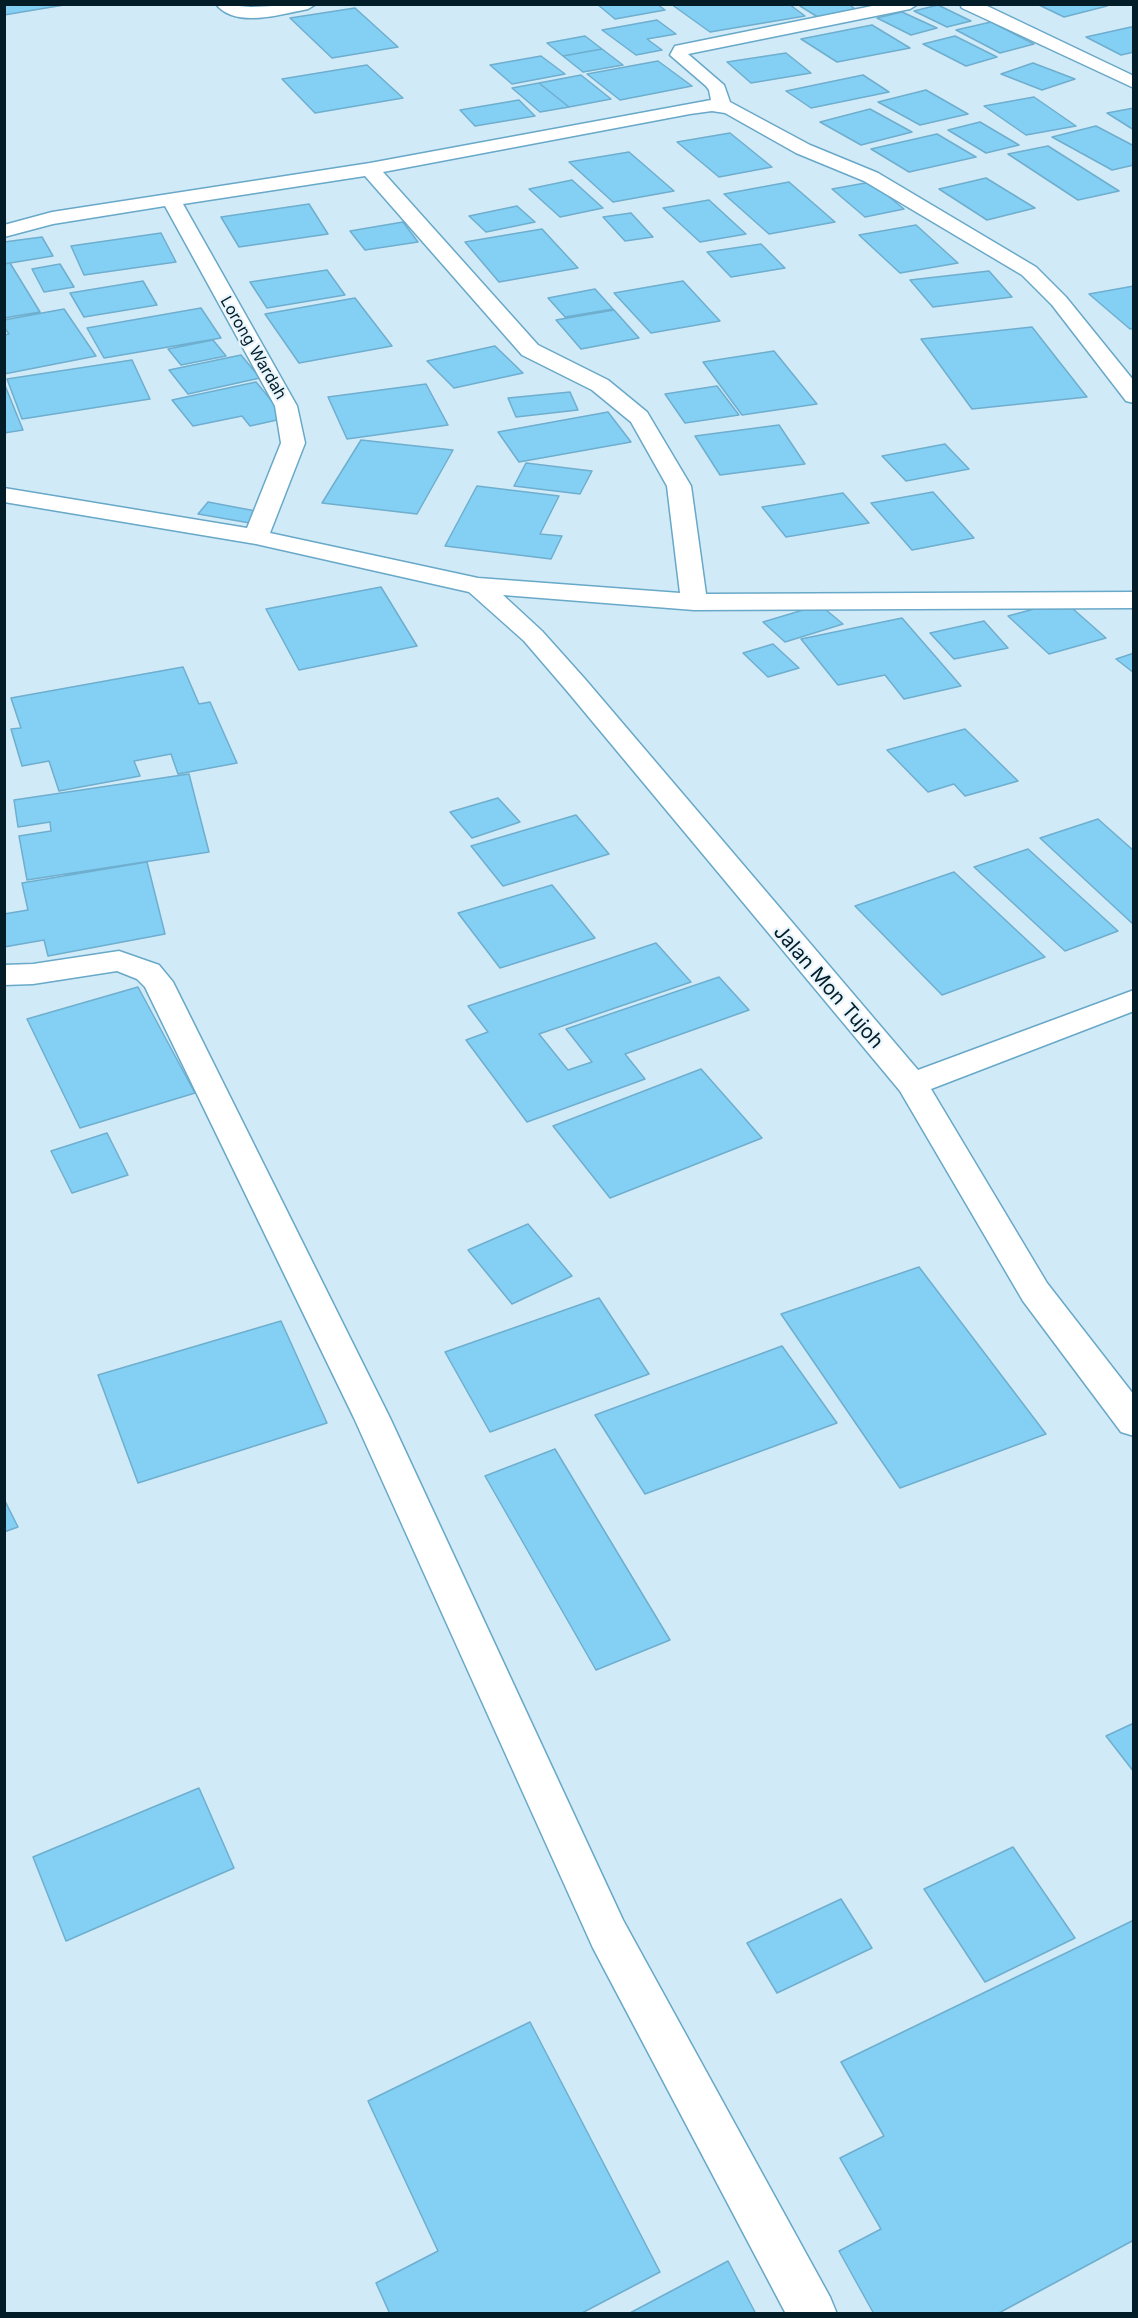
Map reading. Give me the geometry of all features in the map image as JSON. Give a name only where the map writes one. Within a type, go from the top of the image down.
[{"type":"street","points":[[224,4],[233,12],[249,13],[308,4]]},
{"type":"street","points":[[722,105],[718,89],[679,55],[681,50],[910,4]]},
{"type":"street","points":[[968,4],[1134,83]]},
{"type":"street","points":[[4,231],[52,218],[370,169],[690,108],[722,105],[803,149],[871,177],[1029,271],[1059,301],[1134,396]]},
{"type":"street","points":[[370,169],[530,350],[600,385],[639,417],[679,486],[694,602]]},
{"type":"street","name":"Lorong Wardah","points":[[172,201],[286,406],[293,443],[256,537]]},
{"type":"street","points":[[4,495],[256,537],[478,586],[694,602],[1134,600]]},
{"type":"street","name":"Jalan Mon Tujoh","points":[[478,586],[533,636],[576,685],[772,921],[912,1084],[1035,1292],[1134,1422]]},
{"type":"street","points":[[4,975],[33,974],[119,961],[148,972],[158,982],[372,1418],[608,1934],[813,2313]]},
{"type":"street","points":[[912,1084],[1134,1000]]},
{"type":"building","points":[[4,4],[70,4],[4,15]]},
{"type":"building","points":[[597,4],[657,4],[665,10],[615,19]]},
{"type":"building","points":[[671,4],[789,4],[805,16],[710,32]]},
{"type":"building","points":[[848,4],[860,12],[821,19],[800,6]]},
{"type":"building","points":[[1037,4],[1104,4],[1107,6],[1064,17]]},
{"type":"building","points":[[938,5],[971,21],[947,27],[914,11]]},
{"type":"building","points":[[355,8],[398,47],[332,58],[290,18]]},
{"type":"building","points":[[902,12],[937,28],[911,35],[877,18]]},
{"type":"building","points":[[657,20],[676,34],[647,39],[662,50],[636,55],[602,30]]},
{"type":"building","points":[[991,22],[1034,44],[1000,53],[956,30]]},
{"type":"building","points":[[872,25],[910,48],[837,62],[801,39]]},
{"type":"building","points":[[1134,28],[1134,52],[1121,55],[1086,37]]},
{"type":"building","points":[[585,36],[602,49],[563,56],[547,43]]},
{"type":"building","points":[[955,36],[997,57],[966,66],[923,44]]},
{"type":"building","points":[[602,49],[623,65],[583,72],[563,56]]},
{"type":"building","points":[[786,53],[811,73],[751,83],[727,62]]},
{"type":"building","points":[[541,56],[565,74],[512,84],[490,65]]},
{"type":"building","points":[[658,61],[692,86],[620,100],[587,74]]},
{"type":"building","points":[[1033,63],[1075,79],[1042,90],[1001,74]]},
{"type":"building","points":[[367,65],[403,98],[315,113],[282,79]]},
{"type":"building","points":[[581,75],[611,99],[569,107],[539,83]]},
{"type":"building","points":[[863,75],[889,92],[811,108],[786,91]]},
{"type":"building","points":[[539,83],[569,107],[540,112],[512,88]]},
{"type":"building","points":[[926,90],[968,114],[920,125],[878,102]]},
{"type":"building","points":[[1034,97],[1076,126],[1026,135],[984,106]]},
{"type":"building","points":[[519,100],[535,116],[475,126],[460,110]]},
{"type":"building","points":[[1134,108],[1134,130],[1107,113]]},
{"type":"building","points":[[870,109],[912,132],[861,145],[820,122]]},
{"type":"building","points":[[980,122],[1019,145],[986,153],[948,130]]},
{"type":"building","points":[[1096,126],[1134,146],[1134,165],[1112,170],[1052,137]]},
{"type":"building","points":[[730,133],[772,167],[719,177],[677,142]]},
{"type":"building","points":[[937,134],[976,157],[909,172],[871,149]]},
{"type":"building","points":[[1048,146],[1119,191],[1078,200],[1008,154]]},
{"type":"building","points":[[629,152],[674,191],[613,202],[569,162]]},
{"type":"building","points":[[986,178],[1035,208],[987,220],[939,189]]},
{"type":"building","points":[[572,180],[603,208],[560,217],[529,189]]},
{"type":"building","points":[[789,182],[835,222],[769,234],[724,194]]},
{"type":"building","points":[[871,182],[904,209],[865,217],[832,189]]},
{"type":"building","points":[[709,200],[746,234],[700,242],[663,208]]},
{"type":"building","points":[[309,204],[328,234],[239,247],[221,217]]},
{"type":"building","points":[[517,206],[535,222],[486,232],[469,216]]},
{"type":"building","points":[[631,213],[653,237],[625,241],[603,217]]},
{"type":"building","points":[[403,222],[418,242],[365,250],[350,231]]},
{"type":"building","points":[[916,225],[958,263],[900,273],[859,235]]},
{"type":"building","points":[[542,229],[578,268],[499,282],[465,242]]},
{"type":"building","points":[[161,233],[176,262],[84,275],[71,246]]},
{"type":"building","points":[[42,237],[53,256],[4,264],[4,242]]},
{"type":"building","points":[[761,244],[785,268],[731,277],[707,252]]},
{"type":"building","points":[[10,263],[40,312],[4,318],[4,264]]},
{"type":"building","points":[[60,264],[74,287],[44,292],[32,269]]},
{"type":"building","points":[[327,270],[345,295],[267,308],[250,282]]},
{"type":"building","points":[[989,271],[1012,297],[933,307],[910,280]]},
{"type":"building","points":[[143,281],[157,305],[84,317],[70,293]]},
{"type":"building","points":[[683,281],[720,321],[651,333],[614,293]]},
{"type":"building","points":[[1134,286],[1134,328],[1130,329],[1089,294]]},
{"type":"building","points":[[595,289],[613,309],[565,317],[548,298]]},
{"type":"building","points":[[355,298],[392,346],[299,363],[265,314]]},
{"type":"building","points":[[201,308],[221,338],[104,358],[87,328]]},
{"type":"building","points":[[64,309],[96,356],[4,374],[4,335],[9,334],[4,327],[4,320]]},
{"type":"building","points":[[614,310],[639,338],[581,349],[556,320]]},
{"type":"building","points":[[1032,327],[1087,397],[972,409],[921,339]]},
{"type":"building","points":[[213,340],[226,356],[181,365],[168,349]]},
{"type":"building","points":[[495,346],[523,373],[454,388],[427,361]]},
{"type":"building","points":[[774,351],[817,404],[742,415],[703,362]]},
{"type":"building","points":[[241,355],[260,378],[188,394],[169,370]]},
{"type":"building","points":[[132,360],[150,399],[22,419],[7,379]]},
{"type":"building","points":[[256,382],[286,418],[250,426],[242,416],[193,426],[172,400]]},
{"type":"building","points":[[4,383],[23,430],[4,433]]},
{"type":"building","points":[[426,384],[448,425],[347,439],[328,397]]},
{"type":"building","points":[[717,386],[739,415],[685,423],[665,394]]},
{"type":"building","points":[[570,392],[578,410],[516,417],[508,398]]},
{"type":"building","points":[[608,412],[631,442],[519,462],[498,432]]},
{"type":"building","points":[[779,425],[805,464],[720,475],[695,436]]},
{"type":"building","points":[[361,440],[453,450],[417,514],[322,503]]},
{"type":"building","points":[[945,444],[969,469],[906,481],[882,456]]},
{"type":"building","points":[[526,463],[592,471],[580,494],[514,486]]},
{"type":"building","points":[[477,486],[559,496],[540,534],[562,536],[551,559],[445,546]]},
{"type":"building","points":[[933,492],[974,538],[912,550],[871,503]]},
{"type":"building","points":[[843,493],[869,523],[786,537],[762,507]]},
{"type":"building","points":[[208,502],[261,512],[250,523],[198,514]]},
{"type":"building","points":[[381,587],[417,646],[299,670],[266,609]]},
{"type":"building","points":[[1064,601],[1106,638],[1049,654],[1008,616]]},
{"type":"building","points":[[820,605],[843,624],[785,642],[763,622]]},
{"type":"building","points":[[902,618],[961,686],[904,699],[885,675],[838,685],[801,639]]},
{"type":"building","points":[[984,621],[1008,648],[954,659],[930,633]]},
{"type":"building","points":[[773,644],[799,668],[768,677],[743,653]]},
{"type":"building","points":[[1134,653],[1134,673],[1116,659]]},
{"type":"building","points":[[183,667],[199,704],[210,702],[237,763],[178,774],[171,754],[134,761],[140,776],[59,791],[49,761],[22,766],[11,729],[21,728],[11,698]]},
{"type":"building","points":[[965,729],[1018,781],[965,796],[954,784],[928,792],[887,750]]},
{"type":"building","points":[[189,774],[209,852],[27,880],[19,836],[51,831],[50,822],[18,827],[14,800]]},
{"type":"building","points":[[498,798],[520,822],[472,838],[450,812]]},
{"type":"building","points":[[576,815],[609,854],[503,886],[471,846]]},
{"type":"building","points":[[1098,819],[1134,851],[1134,925],[1040,838]]},
{"type":"building","points":[[1028,849],[1118,931],[1065,951],[974,867]]},
{"type":"building","points":[[147,862],[165,934],[48,956],[44,940],[4,947],[4,914],[28,910],[22,883]]},
{"type":"building","points":[[954,872],[1045,957],[942,995],[855,906]]},
{"type":"building","points":[[552,885],[595,938],[500,968],[458,913]]},
{"type":"building","points":[[656,943],[691,982],[539,1034],[568,1070],[592,1062],[566,1029],[719,977],[749,1010],[625,1054],[645,1079],[527,1122],[466,1040],[488,1032],[468,1006]]},
{"type":"building","points":[[138,987],[195,1093],[80,1128],[27,1019]]},
{"type":"building","points":[[701,1069],[762,1138],[610,1198],[553,1126]]},
{"type":"building","points":[[107,1133],[128,1175],[72,1193],[51,1151]]},
{"type":"building","points":[[528,1224],[572,1276],[512,1304],[468,1250]]},
{"type":"building","points":[[919,1267],[1046,1434],[900,1488],[781,1314]]},
{"type":"building","points":[[599,1298],[649,1374],[490,1432],[445,1352]]},
{"type":"building","points":[[281,1321],[327,1423],[138,1483],[98,1375]]},
{"type":"building","points":[[782,1346],[837,1423],[645,1494],[595,1415]]},
{"type":"building","points":[[555,1449],[670,1640],[596,1670],[485,1476]]},
{"type":"building","points":[[4,1499],[18,1527],[4,1532]]},
{"type":"building","points":[[1134,1723],[1134,1772],[1106,1736]]},
{"type":"building","points":[[199,1788],[234,1868],[66,1941],[33,1857]]},
{"type":"building","points":[[1013,1847],[1075,1938],[985,1982],[924,1889]]},
{"type":"building","points":[[841,1899],[872,1948],[777,1993],[747,1943]]},
{"type":"building","points":[[1134,1920],[1134,2240],[997,2314],[874,2314],[839,2251],[881,2229],[840,2158],[884,2136],[841,2062]]},
{"type":"building","points":[[530,2022],[660,2272],[580,2314],[390,2314],[376,2283],[438,2251],[368,2101]]},
{"type":"building","points":[[728,2261],[756,2314],[628,2314]]}]
